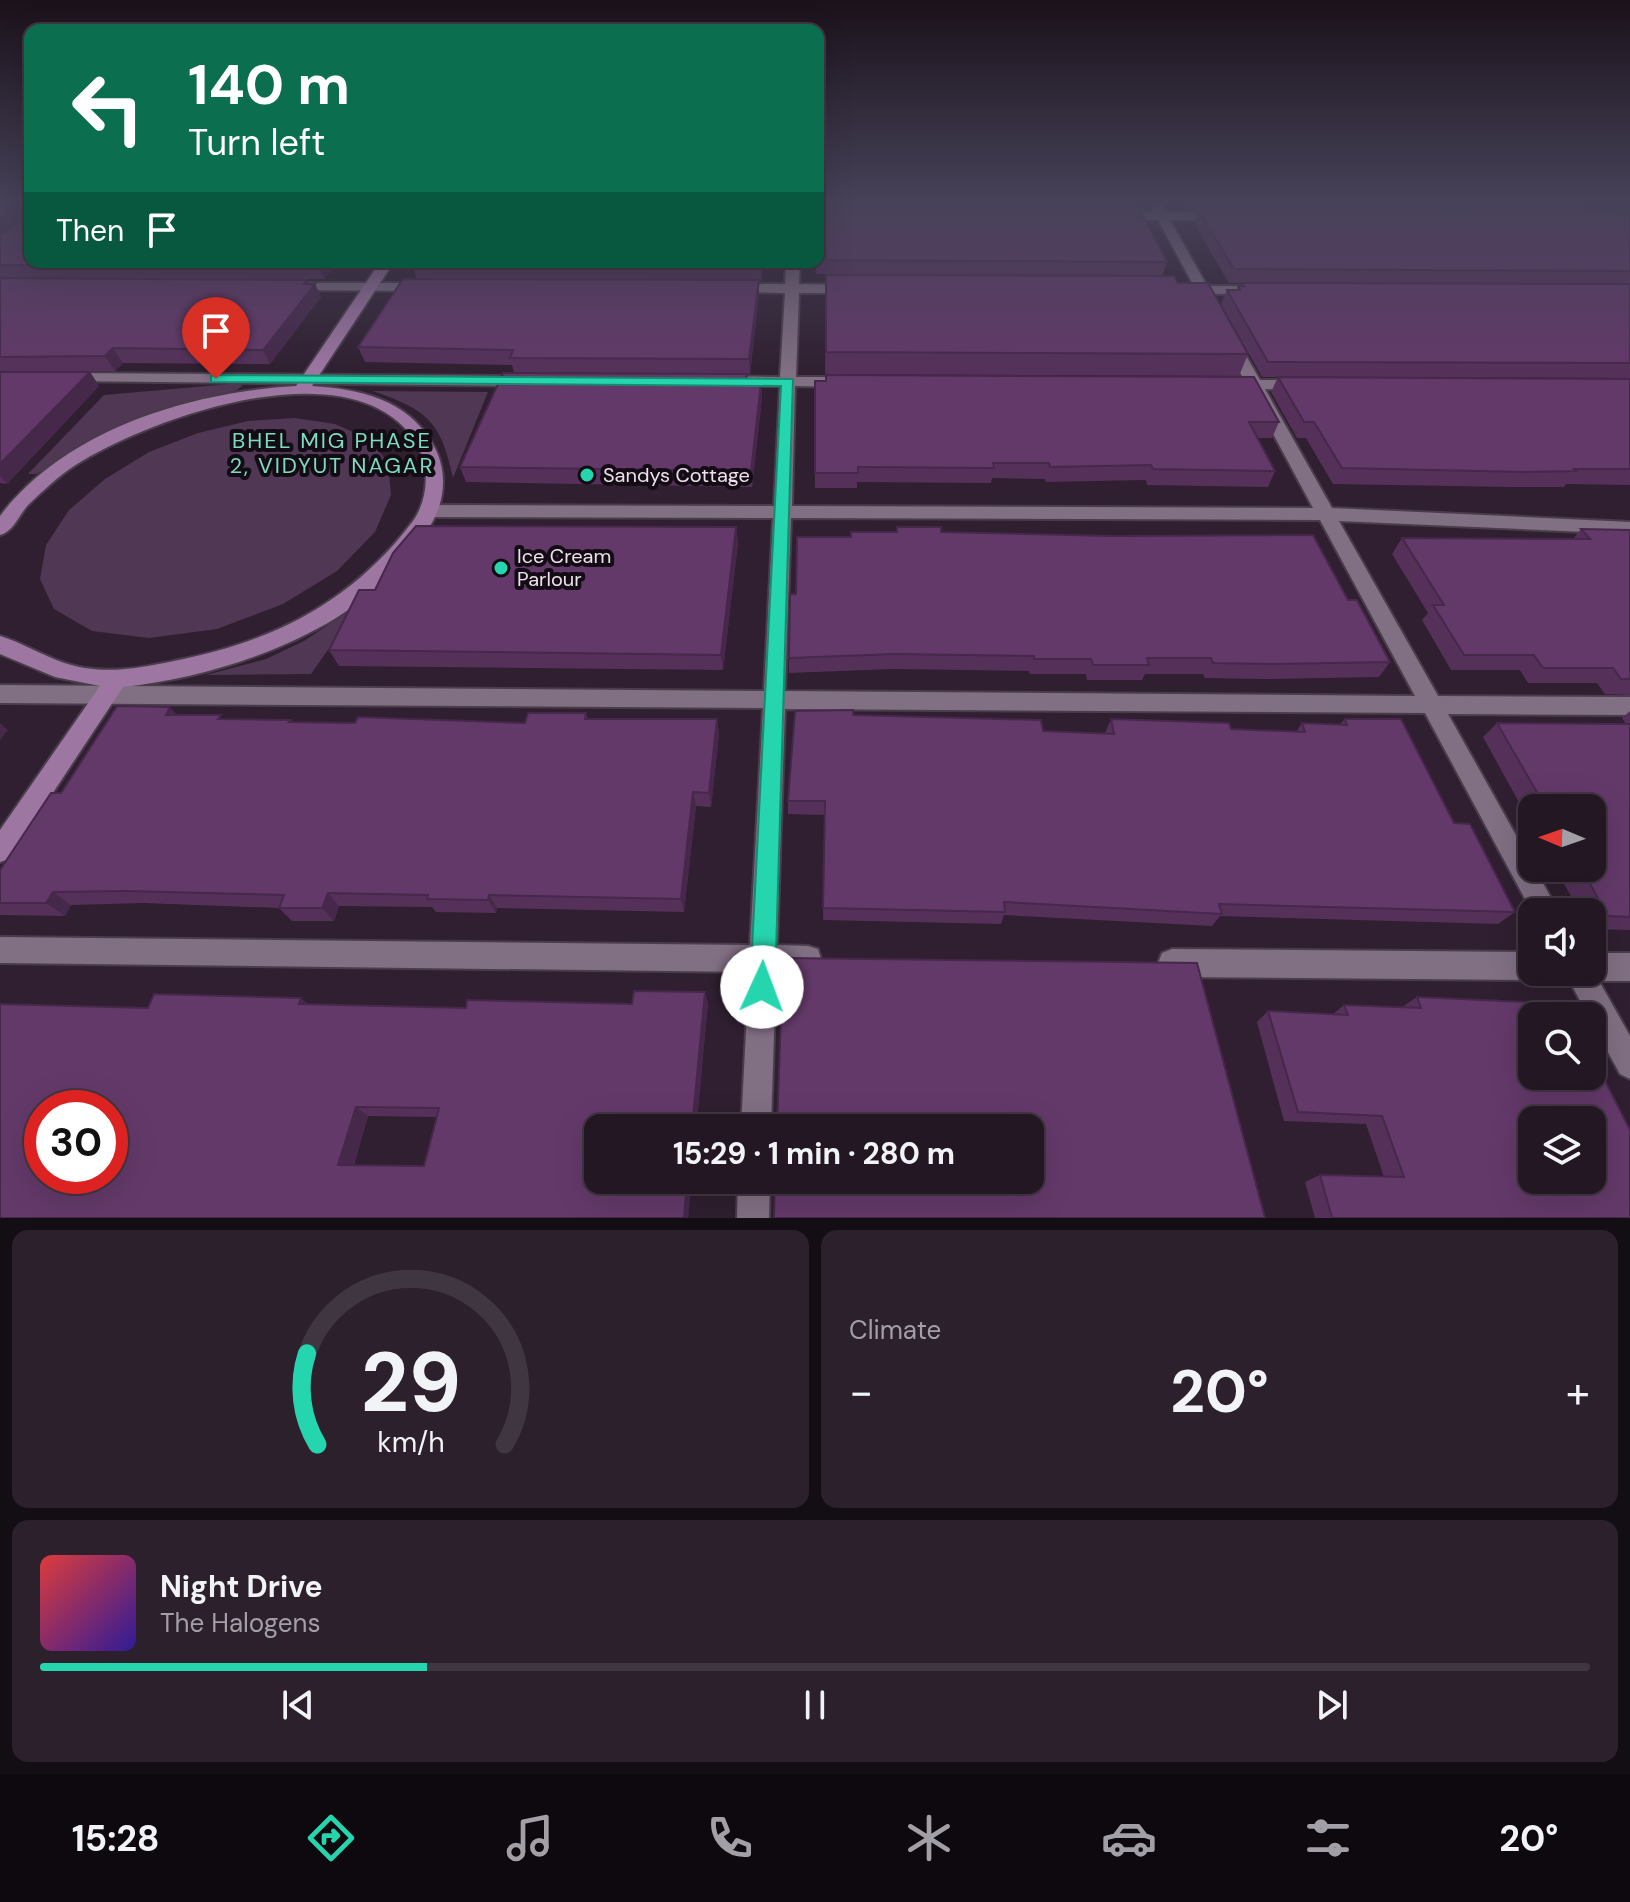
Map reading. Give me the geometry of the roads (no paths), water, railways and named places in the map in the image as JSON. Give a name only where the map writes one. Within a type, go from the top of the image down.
[{"type":"street","points":[[1185,260],[1538,898]]},
{"type":"street","points":[[305,384],[383,268]]},
{"type":"street","points":[[757,1114],[793,268]]},
{"type":"street","points":[[278,287],[433,287]]},
{"type":"street","points":[[714,288],[871,289]]},
{"type":"street","points":[[1171,290],[1266,290]]},
{"type":"street","points":[[46,378],[305,384],[548,381]]},
{"type":"street","points":[[708,381],[866,382]]},
{"type":"street","points":[[0,644],[46,669],[111,687],[197,666],[277,640],[347,601],[398,557],[428,511],[436,470],[424,436],[396,411],[353,395],[305,384],[176,411],[125,432],[55,472],[3,520]]},
{"type":"street","points":[[1208,384],[1317,385]]},
{"type":"street","points":[[428,511],[1327,514],[1630,528]]},
{"type":"street","points":[[0,851],[111,687]]},
{"type":"street","points":[[0,694],[111,687],[775,700],[1630,706]]},
{"type":"street","points":[[0,950],[826,959]]},
{"type":"street","points":[[1140,962],[1518,966]]},
{"type":"street","points":[[1606,967],[1630,967]]},
{"type":"street","points":[[1587,986],[1630,1064]]},
{"type":"street","points":[[753,1218],[754,1194]]},
{"type":"place","name":"Sandys Cottage","points":[[587,475]]},
{"type":"place","name":"Ice Cream Parlour","points":[[501,568]]},
{"type":"district","name":"BHEL MIG PHASE 2, VIDYUT NAGAR","points":[[332,452]]}]
